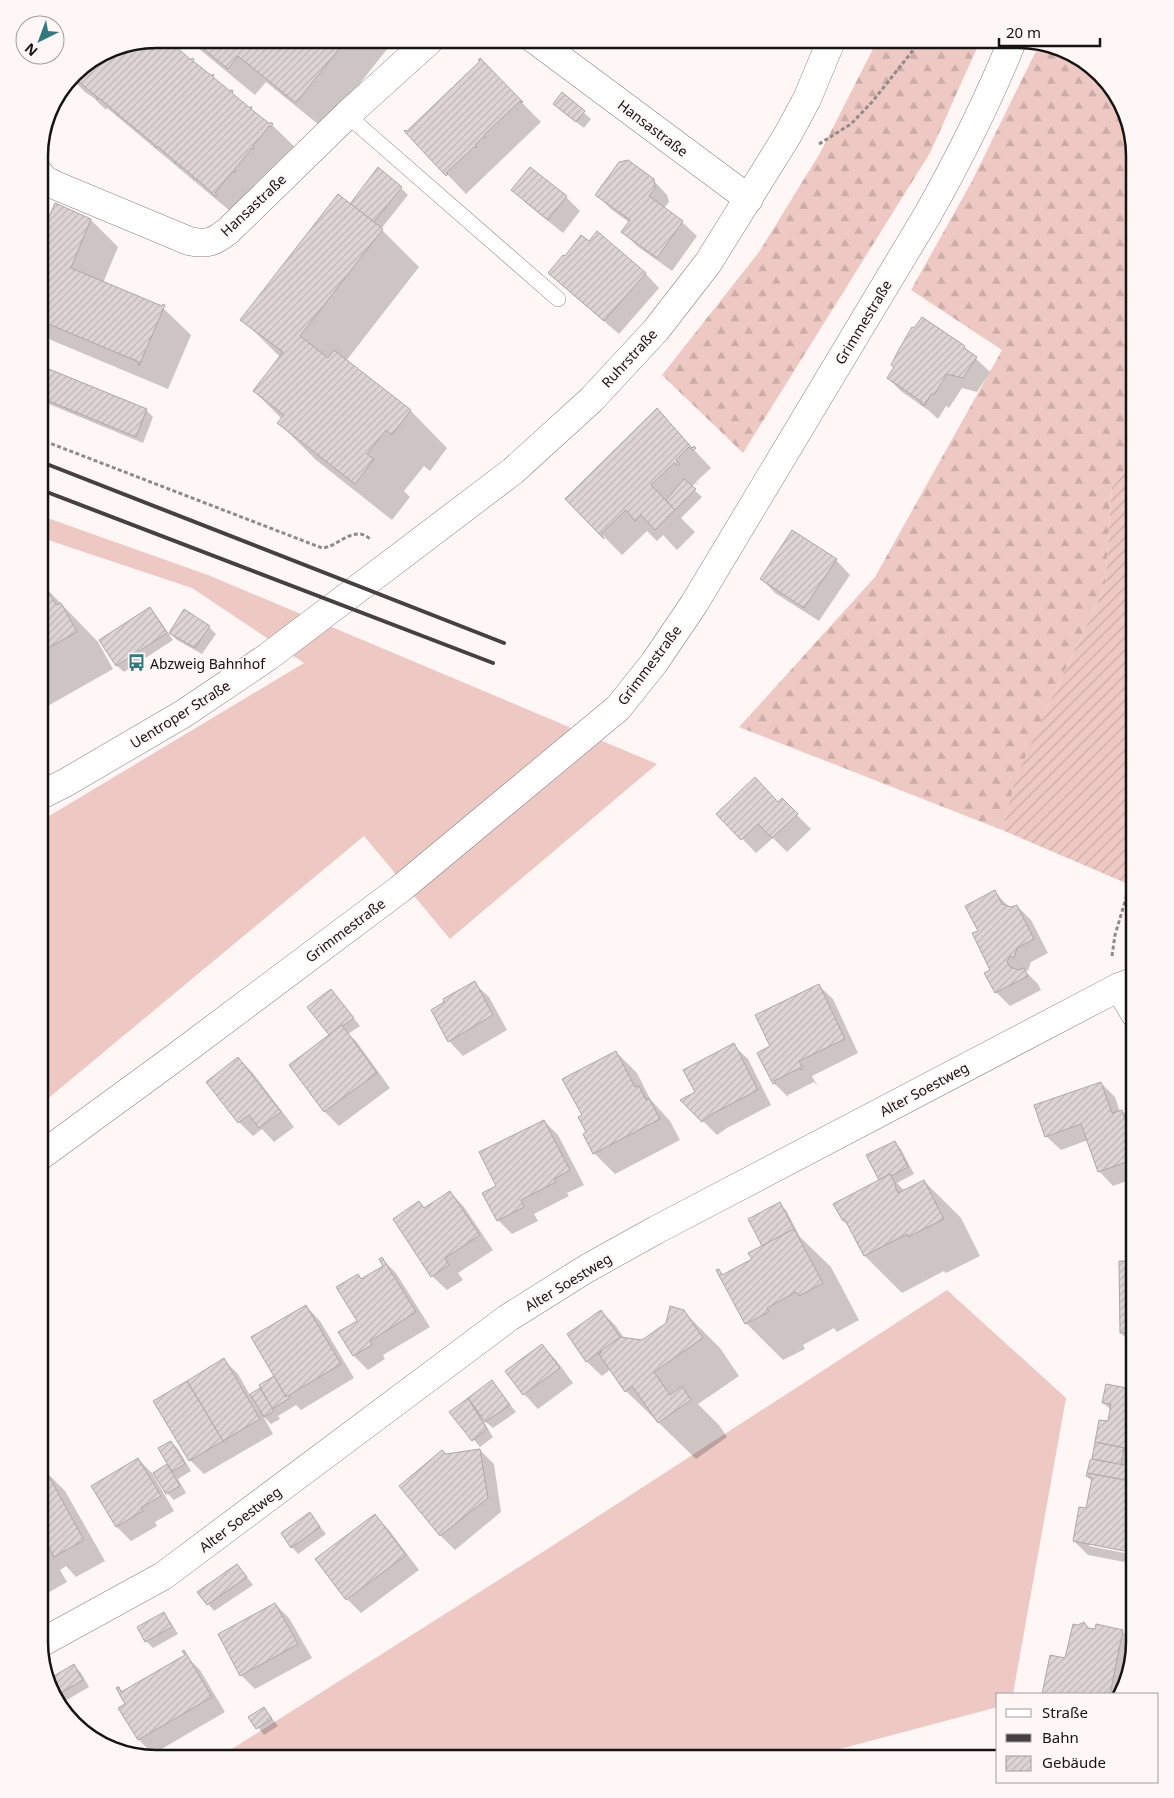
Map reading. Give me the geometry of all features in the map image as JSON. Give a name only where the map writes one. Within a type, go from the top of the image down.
[{"type":"main road","name":"Hansastraße","points":[[48,182],[189,241],[200,243],[214,241],[228,231],[347,115],[421,48]]},
{"type":"main road","name":"Hansastraße","points":[[546,48],[749,199]]},
{"type":"main road","name":"Ruhrstraße","points":[[340,603],[514,471],[591,400],[656,330],[708,263],[781,148],[807,99],[828,48]]},
{"type":"main road","name":"Grimmestraße","points":[[48,1150],[400,889],[618,708],[654,663],[694,604],[928,214],[955,167],[1009,48]]},
{"type":"main road","name":"Uentroper Straße","points":[[48,792],[183,714],[269,656],[340,603]]},
{"type":"main road","name":"Alter Soestweg","points":[[48,1639],[163,1576],[508,1318],[586,1270],[656,1230],[1126,985]]},
{"type":"lane","points":[[347,115],[558,299]]},
{"type":"path","points":[[781,148],[818,145],[851,124],[872,102],[915,48]]},
{"type":"path","points":[[48,442],[322,548],[329,548],[354,534],[367,535],[395,561]]},
{"type":"path","points":[[1126,898],[1115,935],[1112,959],[1126,982]]},
{"type":"green space","points":[[873,48],[977,48],[930,153],[743,453],[662,375],[759,252],[820,153]]},
{"type":"green space","points":[[1037,49],[1073,62],[1095,79],[1112,101],[1123,127],[1126,141],[1126,468],[1112,487],[1105,587],[1046,710],[1016,781],[1002,830],[739,727],[875,577],[1002,350],[911,290],[971,183]]},
{"type":"green space","points":[[1126,468],[1126,883],[1002,830],[1015,781],[1046,710],[1105,587],[1112,487]]},
{"type":"green space","points":[[48,518],[208,575],[657,764],[450,939],[364,836],[48,1099],[48,817],[304,663],[192,588],[48,540]]},
{"type":"green space","points":[[947,1290],[1066,1398],[1013,1693],[996,1693],[996,1708],[836,1750],[230,1750],[552,1546]]},
{"type":"building","points":[[141,48],[178,48],[191,60],[192,58],[194,59],[193,61],[212,76],[213,74],[213,77],[230,91],[232,90],[232,93],[250,108],[252,106],[251,109],[270,124],[271,122],[273,124],[271,127],[269,126],[253,146],[254,148],[234,170],[236,171],[234,173],[233,171],[215,193],[217,195],[215,196],[99,98],[98,100],[96,99],[97,97],[79,82],[78,84],[76,82],[101,62],[121,53]]},
{"type":"building","points":[[202,48],[340,48],[296,103],[238,56],[228,69]]},
{"type":"building","points":[[480,58],[523,102],[521,103],[520,101],[484,135],[486,138],[483,137],[475,145],[477,146],[475,148],[446,173],[448,174],[446,176],[404,131],[407,131],[480,61],[478,60]]},
{"type":"building","points":[[562,92],[585,111],[576,122],[553,104]]},
{"type":"building","points":[[628,160],[654,179],[655,188],[649,196],[683,221],[657,258],[621,232],[630,220],[595,195],[619,162]]},
{"type":"building","points":[[378,167],[402,187],[374,222],[350,204]]},
{"type":"building","points":[[530,167],[567,196],[548,220],[511,190]]},
{"type":"building","points":[[338,194],[383,229],[300,336],[328,358],[334,350],[411,410],[392,435],[386,430],[367,454],[374,459],[355,484],[277,423],[284,415],[253,391],[283,352],[240,320]]},
{"type":"building","points":[[55,203],[91,219],[71,268],[162,306],[163,304],[165,305],[139,366],[139,362],[48,324],[48,220]]},
{"type":"building","points":[[597,231],[646,273],[604,321],[548,273],[563,255],[565,256],[581,235],[589,241]]},
{"type":"building","points":[[922,317],[965,346],[964,348],[977,357],[963,378],[947,374],[934,395],[932,393],[924,406],[921,404],[922,402],[887,378],[894,367],[891,365],[898,351],[912,327],[914,328]]},
{"type":"building","points":[[48,369],[147,409],[136,437],[48,401]]},
{"type":"building","points":[[657,408],[692,448],[694,446],[696,448],[693,451],[689,447],[676,460],[680,464],[677,466],[674,463],[651,485],[675,510],[655,530],[641,515],[635,521],[626,510],[601,534],[604,539],[565,499]]},
{"type":"building","points":[[684,479],[696,489],[675,510],[666,500]]},
{"type":"building","points":[[792,530],[837,559],[804,608],[760,579]]},
{"type":"building","points":[[48,592],[56,605],[61,603],[77,632],[48,648]]},
{"type":"building","points":[[150,607],[167,633],[116,666],[99,640]]},
{"type":"building","points":[[184,609],[210,626],[195,648],[169,633]]},
{"type":"building","points":[[755,777],[778,802],[782,798],[798,814],[772,838],[758,824],[741,840],[716,814]]},
{"type":"building","points":[[995,890],[1002,904],[1011,907],[1017,905],[1034,939],[1017,948],[1014,958],[1010,956],[1007,962],[1010,967],[1019,970],[1024,968],[1028,976],[995,993],[984,973],[990,970],[972,933],[978,931],[965,906]]},
{"type":"building","points":[[475,981],[493,1015],[448,1042],[431,1010],[444,1002],[443,999]]},
{"type":"building","points":[[819,984],[845,1039],[799,1061],[803,1069],[801,1070],[800,1068],[774,1081],[776,1083],[773,1084],[757,1053],[770,1046],[755,1015]]},
{"type":"building","points":[[331,989],[354,1018],[329,1035],[307,1007]]},
{"type":"building","points":[[342,1025],[377,1073],[324,1112],[289,1065]]},
{"type":"building","points":[[734,1043],[758,1090],[712,1114],[702,1122],[680,1100],[695,1092],[683,1070]]},
{"type":"building","points":[[616,1051],[635,1087],[639,1086],[646,1100],[649,1098],[660,1119],[593,1154],[583,1134],[586,1132],[578,1117],[582,1115],[562,1079]]},
{"type":"building","points":[[238,1057],[281,1112],[259,1128],[249,1115],[238,1123],[206,1082]]},
{"type":"building","points":[[1101,1082],[1112,1113],[1122,1110],[1126,1122],[1126,1162],[1098,1172],[1081,1124],[1045,1137],[1034,1105]]},
{"type":"building","points":[[544,1120],[570,1170],[554,1179],[556,1182],[521,1200],[524,1207],[497,1221],[482,1193],[496,1186],[479,1152]]},
{"type":"building","points":[[895,1141],[908,1167],[879,1180],[866,1155]]},
{"type":"building","points":[[890,1174],[898,1193],[924,1180],[944,1219],[908,1237],[907,1234],[864,1256],[845,1220],[843,1221],[833,1204]]},
{"type":"building","points":[[450,1191],[480,1235],[445,1258],[449,1265],[431,1277],[393,1219],[419,1201],[424,1208]]},
{"type":"building","points":[[780,1202],[794,1229],[762,1246],[748,1219]]},
{"type":"building","points":[[794,1229],[823,1283],[799,1296],[796,1292],[767,1308],[769,1312],[745,1324],[716,1270],[719,1269],[722,1275],[752,1259],[748,1253]]},
{"type":"building","points":[[382,1257],[416,1312],[370,1341],[372,1345],[353,1356],[338,1332],[357,1321],[336,1287],[358,1274],[361,1279],[383,1266],[379,1259]]},
{"type":"building","points":[[1119,1261],[1126,1261],[1126,1333],[1120,1333]]},
{"type":"building","points":[[306,1305],[341,1364],[286,1397],[251,1337]]},
{"type":"building","points":[[670,1306],[684,1310],[703,1338],[654,1372],[670,1395],[682,1386],[691,1400],[658,1423],[632,1386],[625,1392],[599,1354],[602,1352],[601,1350],[620,1337],[642,1340],[666,1323]]},
{"type":"building","points":[[601,1310],[620,1337],[586,1362],[567,1334]]},
{"type":"building","points":[[542,1344],[560,1368],[523,1395],[505,1371]]},
{"type":"building","points":[[224,1358],[260,1419],[223,1441],[187,1381]]},
{"type":"building","points":[[274,1376],[286,1397],[288,1395],[290,1398],[272,1409],[259,1385]]},
{"type":"building","points":[[492,1380],[510,1405],[485,1422],[468,1398]]},
{"type":"building","points":[[187,1381],[223,1441],[189,1461],[153,1401]]},
{"type":"building","points":[[1106,1384],[1126,1388],[1126,1448],[1095,1442],[1099,1420],[1108,1421],[1111,1404],[1102,1403]]},
{"type":"building","points":[[260,1388],[274,1411],[264,1417],[250,1394]]},
{"type":"building","points":[[468,1398],[487,1429],[472,1441],[449,1412]]},
{"type":"building","points":[[171,1441],[185,1464],[172,1472],[158,1448]]},
{"type":"building","points":[[1095,1442],[1124,1448],[1121,1465],[1092,1459]]},
{"type":"building","points":[[480,1449],[488,1498],[440,1536],[399,1486],[442,1450],[446,1454]]},
{"type":"building","points":[[138,1458],[161,1496],[141,1508],[143,1511],[116,1527],[91,1486]]},
{"type":"building","points":[[1090,1460],[1126,1465],[1126,1480],[1087,1473]]},
{"type":"building","points":[[167,1464],[180,1486],[166,1494],[153,1473]]},
{"type":"building","points":[[1087,1473],[1126,1480],[1126,1551],[1073,1541],[1079,1507],[1086,1508],[1092,1478],[1086,1476]]},
{"type":"building","points":[[48,1474],[84,1540],[54,1557],[48,1546]]},
{"type":"building","points":[[310,1512],[320,1527],[291,1548],[281,1533]]},
{"type":"building","points":[[375,1514],[406,1555],[346,1600],[315,1559]]},
{"type":"building","points":[[237,1564],[247,1577],[207,1605],[197,1592]]},
{"type":"building","points":[[275,1603],[298,1644],[240,1676],[218,1634]]},
{"type":"building","points":[[164,1612],[172,1627],[145,1642],[137,1627]]},
{"type":"building","points":[[1084,1622],[1088,1628],[1095,1629],[1096,1624],[1123,1630],[1110,1693],[1042,1693],[1050,1655],[1065,1658],[1073,1624],[1078,1625]]},
{"type":"building","points":[[184,1650],[212,1697],[138,1740],[118,1708],[125,1704],[116,1688],[119,1687],[121,1692],[185,1655],[182,1651]]},
{"type":"building","points":[[74,1664],[83,1680],[60,1693],[53,1677]]},
{"type":"building","points":[[264,1707],[272,1719],[256,1729],[248,1717]]},
{"type":"railway","points":[[48,465],[504,643]]},
{"type":"railway","points":[[48,492],[493,663]]},
{"type":"place","name":"Abzweig Bahnhof","points":[[136,663]]}]
